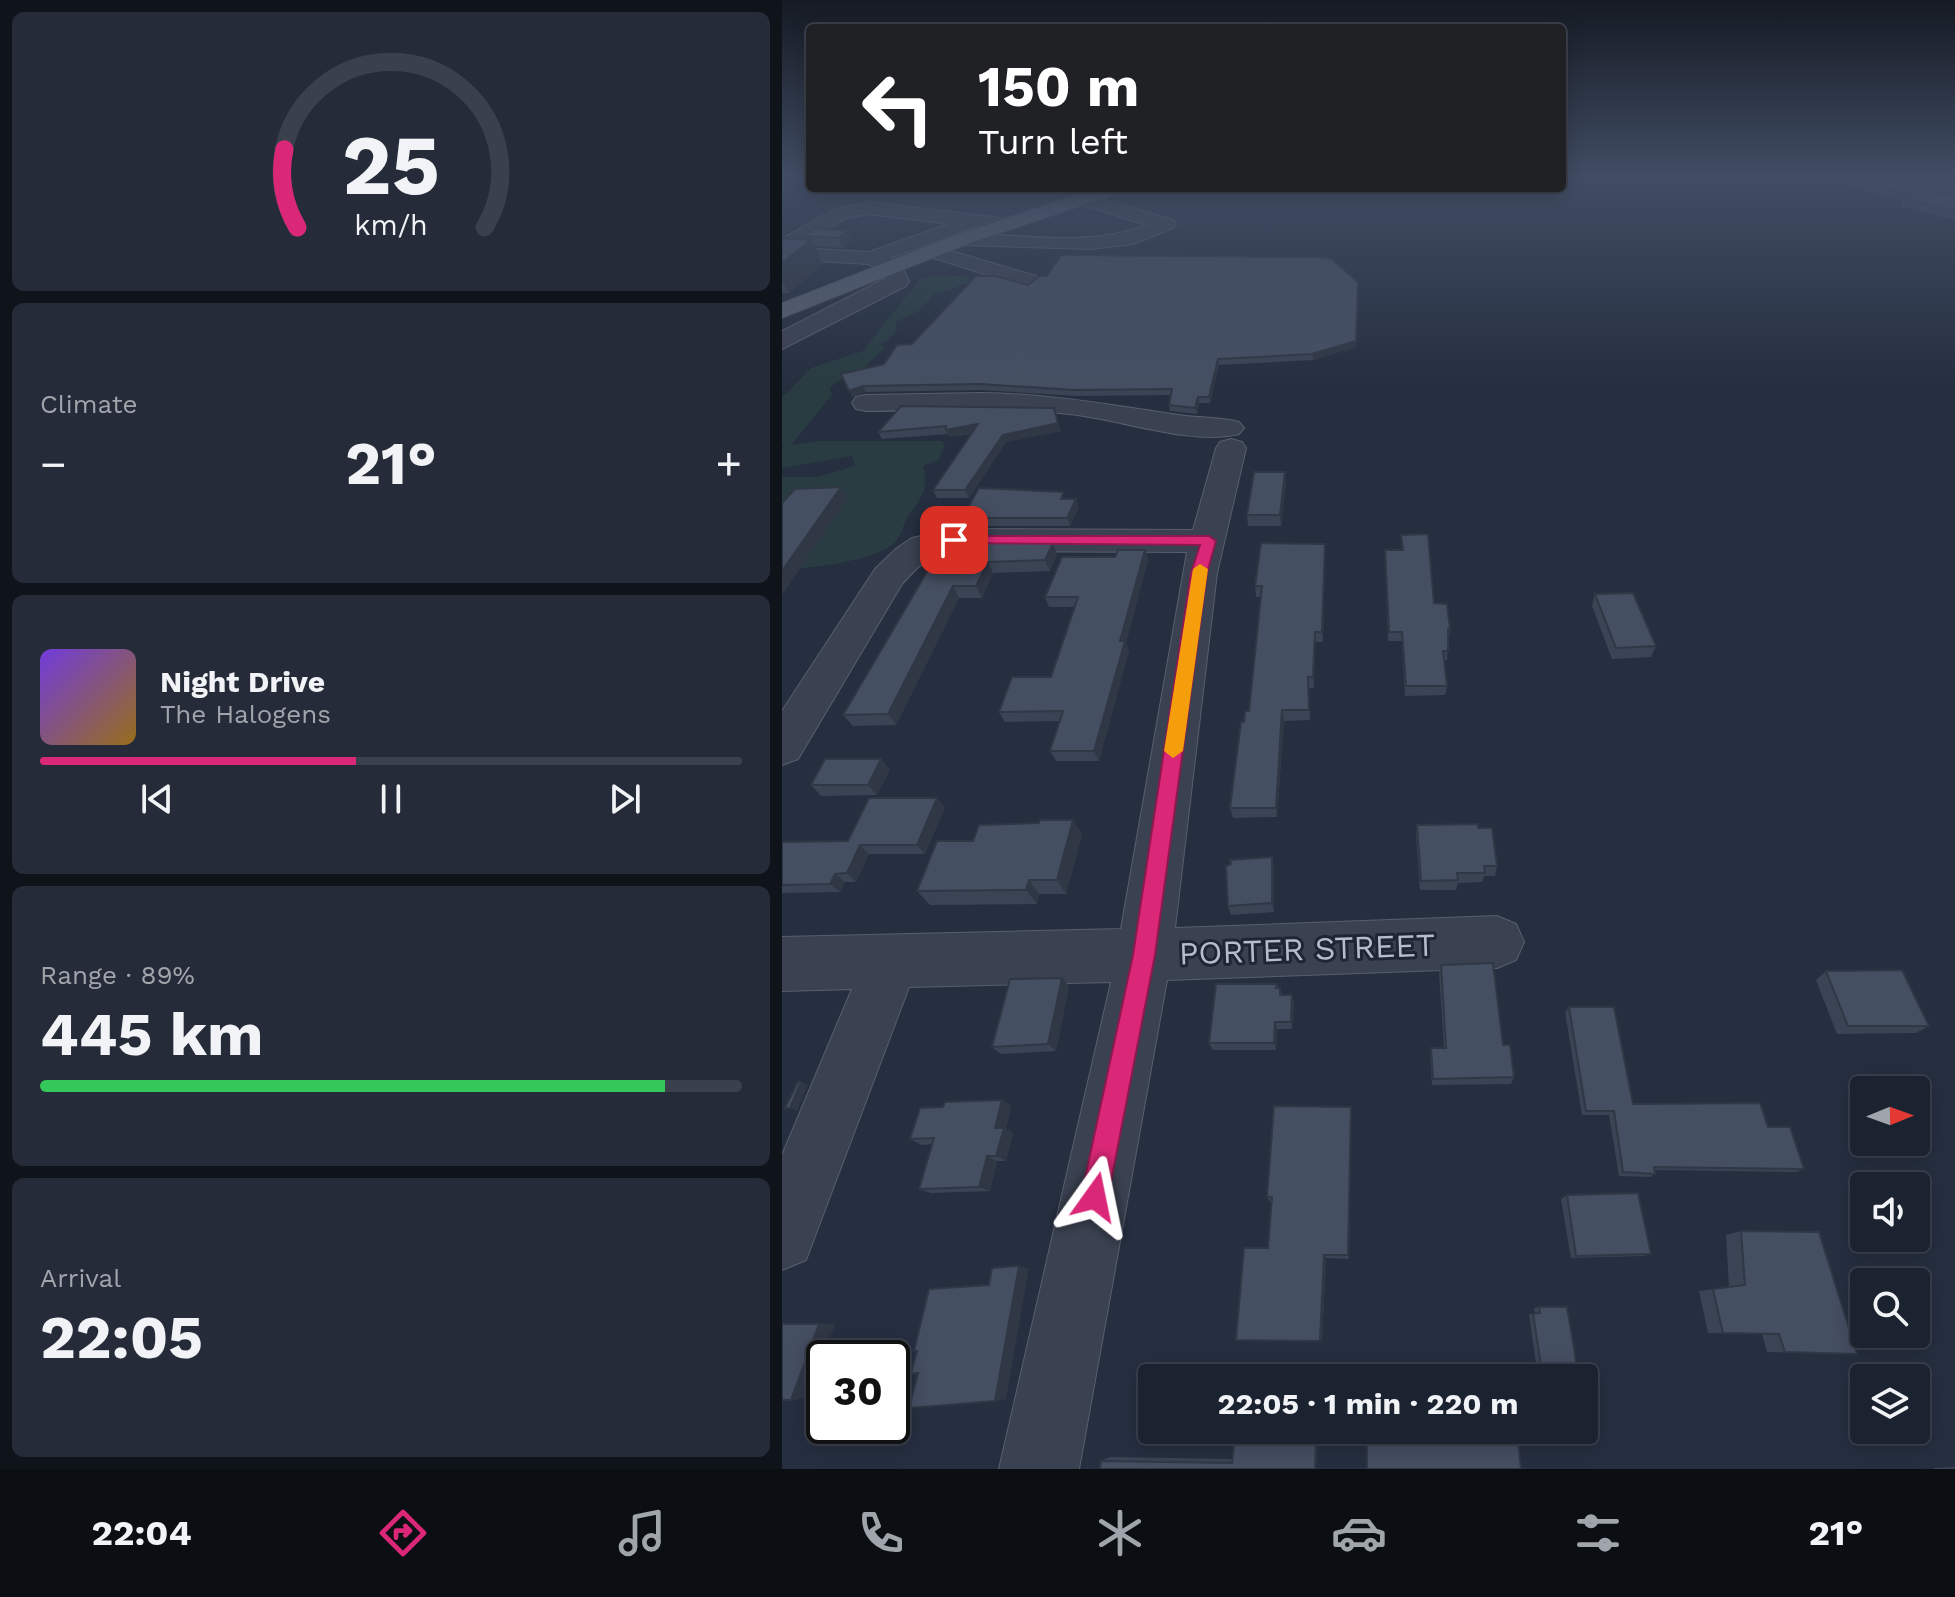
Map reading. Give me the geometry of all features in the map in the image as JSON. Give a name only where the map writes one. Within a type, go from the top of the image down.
[{"type":"main road","points":[[786,307],[881,262],[943,247]]},
{"type":"street","points":[[782,251],[881,262],[917,247]]},
{"type":"street","points":[[931,251],[1028,281]]},
{"type":"street","points":[[782,341],[898,281],[881,262]]},
{"type":"street","points":[[866,403],[1017,401],[1097,409],[1230,438],[1209,541],[1199,573],[1144,955],[1039,1469]]},
{"type":"street","points":[[782,747],[888,577],[913,552],[929,542],[1209,541]]},
{"type":"street","name":"PORTER STREET","points":[[782,964],[1497,942]]},
{"type":"street","points":[[782,1236],[891,961]]},
{"type":"green space","points":[[942,275],[968,277],[969,283],[932,295],[921,310],[895,322],[897,330],[887,341],[879,344],[885,348],[864,368],[890,366],[850,376],[836,383],[830,388],[832,395],[791,445],[820,441],[942,441],[945,446],[938,460],[923,466],[925,485],[922,496],[897,540],[888,547],[843,562],[782,569],[782,477],[817,477],[855,466],[852,456],[782,468],[782,447],[785,446],[782,445],[782,398],[811,368],[863,351],[920,279]]},
{"type":"building","points":[[782,247],[803,247],[782,263]]},
{"type":"building","points":[[1061,255],[1331,259],[1358,282],[1356,341],[1312,354],[1218,359],[1209,397],[1198,397],[1195,408],[1169,405],[1172,389],[1075,390],[980,384],[863,386],[849,391],[841,374],[884,364],[897,345],[912,344],[976,276],[995,276],[1028,285],[1040,276],[1047,276]]},
{"type":"building","points":[[901,406],[1054,408],[1058,423],[1003,435],[965,490],[933,490],[978,424],[946,430],[946,426],[878,432]]},
{"type":"building","points":[[1254,472],[1285,472],[1280,515],[1247,515]]},
{"type":"building","points":[[841,487],[782,571],[782,503],[795,489]]},
{"type":"building","points":[[979,488],[1064,492],[1061,499],[1076,499],[1067,518],[962,518]]},
{"type":"building","points":[[1428,534],[1434,603],[1447,604],[1450,629],[1448,651],[1443,651],[1447,686],[1406,686],[1402,632],[1389,632],[1385,550],[1403,550],[1401,535]]},
{"type":"building","points":[[944,543],[1053,543],[1045,560],[988,562],[976,586],[953,586],[888,714],[843,715]]},
{"type":"building","points":[[1261,543],[1325,544],[1322,632],[1315,632],[1313,677],[1308,677],[1309,710],[1282,710],[1276,808],[1230,808],[1241,722],[1244,722],[1245,711],[1249,711],[1262,586],[1255,586]]},
{"type":"building","points":[[1118,550],[1145,550],[1120,641],[1125,641],[1094,751],[1050,751],[1063,711],[999,712],[1012,677],[1051,677],[1078,597],[1045,597],[1062,557],[1115,557]]},
{"type":"building","points":[[1633,593],[1656,646],[1616,648],[1595,594]]},
{"type":"building","points":[[825,759],[881,759],[868,785],[811,785]]},
{"type":"building","points":[[869,798],[937,798],[917,845],[860,845],[847,873],[835,874],[830,884],[782,885],[782,842],[848,841]]},
{"type":"building","points":[[1040,820],[1073,820],[1057,880],[1029,880],[1026,890],[917,891],[937,841],[973,841],[979,825],[1039,823]]},
{"type":"building","points":[[1478,824],[1478,828],[1492,828],[1497,866],[1484,866],[1485,873],[1457,873],[1458,880],[1421,881],[1417,825]]},
{"type":"building","points":[[1272,857],[1272,903],[1228,906],[1226,866],[1231,864],[1230,860]]},
{"type":"building","points":[[1493,963],[1503,1045],[1510,1045],[1514,1077],[1433,1079],[1431,1048],[1446,1048],[1441,965]]},
{"type":"building","points":[[1902,970],[1929,1026],[1848,1026],[1826,971]]},
{"type":"building","points":[[1062,978],[1048,1044],[992,1047],[1010,979]]},
{"type":"building","points":[[1216,984],[1277,984],[1280,995],[1292,995],[1291,1022],[1275,1022],[1274,1043],[1209,1043]]},
{"type":"building","points":[[1569,1007],[1614,1007],[1633,1104],[1760,1103],[1768,1127],[1790,1127],[1804,1169],[1654,1167],[1655,1174],[1623,1172],[1614,1111],[1586,1111]]},
{"type":"building","points":[[798,1082],[801,1082],[790,1108],[785,1108]]},
{"type":"building","points":[[1002,1100],[995,1128],[1004,1128],[996,1156],[987,1156],[979,1187],[919,1189],[934,1138],[910,1139],[920,1108],[943,1107],[945,1102]]},
{"type":"building","points":[[1274,1106],[1351,1107],[1348,1255],[1324,1255],[1320,1341],[1236,1340],[1244,1248],[1268,1248],[1272,1197],[1267,1197]]},
{"type":"building","points":[[1638,1193],[1651,1254],[1576,1256],[1567,1195]]},
{"type":"building","points":[[1741,1231],[1819,1232],[1850,1332],[1850,1348],[1855,1348],[1857,1354],[1785,1352],[1779,1334],[1723,1333],[1713,1289],[1745,1285]]},
{"type":"building","points":[[1019,1266],[995,1401],[910,1408],[918,1373],[911,1374],[917,1351],[914,1351],[929,1289],[989,1285],[992,1268]]},
{"type":"building","points":[[1539,1307],[1567,1307],[1577,1364],[1541,1364],[1533,1314],[1540,1313]]},
{"type":"building","points":[[782,1324],[819,1324],[813,1340],[806,1340],[806,1359],[791,1400],[782,1400]]},
{"type":"building","points":[[1234,1444],[1316,1444],[1315,1469],[1100,1469],[1101,1461],[1232,1463]]},
{"type":"building","points":[[1367,1444],[1518,1444],[1521,1469],[1367,1469]]},
{"type":"slow traffic","points":[[1173,751],[1200,569]]},
{"type":"route","points":[[954,540],[1209,541],[1199,573],[1144,955],[1095,1197]]}]
